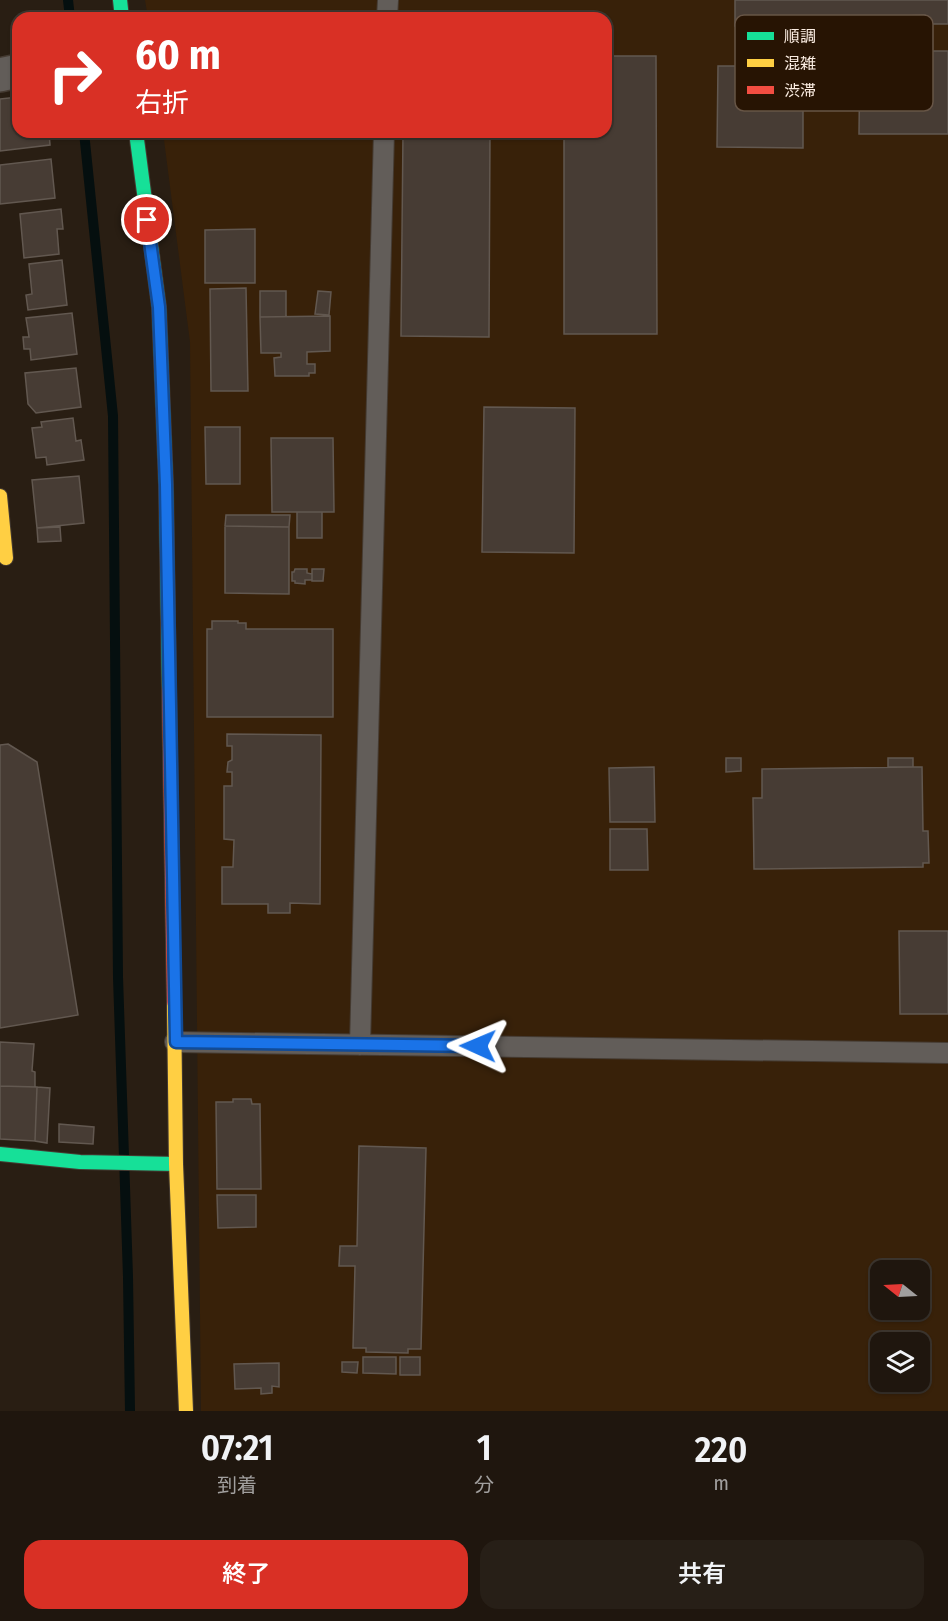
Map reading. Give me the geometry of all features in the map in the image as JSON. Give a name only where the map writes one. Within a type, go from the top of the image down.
[{"type":"street","points":[[137,138],[159,307],[166,485],[176,1164],[186,1411]]},
{"type":"street","points":[[0,496],[6,558]]},
{"type":"street","points":[[0,1154],[80,1162],[176,1164]]},
{"type":"lane","points":[[360,1045],[384,138]]},
{"type":"lane","points":[[176,1042],[948,1053]]},
{"type":"shaded area","points":[[145,0],[948,0],[948,1411],[201,1411],[190,342],[164,138],[612,138],[612,12],[147,12]]},
{"type":"building","points":[[735,0],[948,0],[948,24],[933,24],[933,15],[735,15]]},
{"type":"building","points":[[933,51],[948,51],[948,134],[859,134],[859,111],[933,111]]},
{"type":"building","points":[[612,56],[656,56],[657,334],[564,334],[564,138],[612,138]]},
{"type":"building","points":[[718,66],[735,66],[735,111],[803,111],[803,148],[717,147]]},
{"type":"building","points":[[12,98],[12,138],[49,138],[50,145],[0,151],[0,99]]},
{"type":"building","points":[[403,138],[490,138],[489,337],[401,336]]},
{"type":"building","points":[[51,159],[55,198],[0,204],[0,165]]},
{"type":"building","points":[[61,209],[63,229],[57,229],[59,254],[24,258],[20,214]]},
{"type":"building","points":[[255,229],[255,283],[205,283],[205,230]]},
{"type":"building","points":[[62,260],[67,305],[28,310],[26,295],[32,294],[29,264]]},
{"type":"building","points":[[246,288],[248,391],[211,391],[210,289]]},
{"type":"building","points":[[260,291],[286,291],[286,317],[260,317]]},
{"type":"building","points":[[318,291],[331,292],[329,315],[315,314]]},
{"type":"building","points":[[72,313],[77,354],[31,360],[30,349],[24,349],[23,337],[29,337],[26,318]]},
{"type":"building","points":[[330,316],[330,351],[307,352],[307,364],[315,364],[315,373],[309,373],[309,376],[275,376],[274,358],[281,357],[281,353],[261,353],[260,317]]},
{"type":"building","points":[[76,368],[81,407],[36,413],[28,404],[25,373]]},
{"type":"building","points":[[484,407],[575,408],[574,553],[482,552]]},
{"type":"building","points":[[73,418],[76,441],[81,440],[84,460],[47,465],[46,457],[36,458],[32,428],[42,427],[41,422]]},
{"type":"building","points":[[205,427],[240,427],[240,484],[206,484]]},
{"type":"building","points":[[271,438],[333,438],[334,512],[272,512]]},
{"type":"building","points":[[79,476],[84,523],[37,528],[32,480]]},
{"type":"building","points":[[297,512],[322,512],[322,538],[297,538]]},
{"type":"building","points":[[226,515],[290,515],[289,527],[225,526]]},
{"type":"building","points":[[225,526],[289,527],[289,594],[225,593]]},
{"type":"building","points":[[60,527],[61,541],[38,542],[37,528]]},
{"type":"building","points":[[295,569],[307,569],[307,573],[312,574],[312,580],[305,580],[305,584],[295,583],[292,581],[292,572]]},
{"type":"building","points":[[312,569],[324,569],[323,581],[312,581]]},
{"type":"building","points":[[212,621],[238,621],[238,623],[246,623],[246,629],[333,629],[333,717],[207,717],[207,629],[212,629]]},
{"type":"building","points":[[227,734],[321,735],[320,904],[290,903],[290,913],[268,913],[268,904],[222,904],[222,867],[233,867],[234,840],[224,839],[224,786],[232,786],[232,772],[227,772],[228,762],[232,760],[232,746],[227,746]]},
{"type":"building","points":[[8,744],[37,762],[78,1015],[0,1028],[0,745]]},
{"type":"building","points":[[726,758],[741,758],[741,771],[726,772]]},
{"type":"building","points":[[888,758],[913,758],[913,767],[888,767]]},
{"type":"building","points":[[654,767],[655,822],[610,822],[609,768]]},
{"type":"building","points":[[922,767],[923,831],[928,831],[929,863],[923,863],[923,867],[754,869],[753,798],[762,798],[762,769]]},
{"type":"building","points":[[610,829],[647,829],[648,870],[610,870]]},
{"type":"building","points":[[899,931],[948,931],[948,1014],[900,1014]]},
{"type":"building","points":[[0,1042],[34,1044],[32,1071],[35,1072],[35,1087],[0,1086]]},
{"type":"building","points":[[0,1086],[37,1087],[35,1141],[0,1139]]},
{"type":"building","points":[[37,1087],[50,1088],[47,1143],[35,1141]]},
{"type":"building","points":[[233,1099],[251,1099],[252,1104],[260,1104],[261,1189],[217,1189],[216,1102],[233,1102]]},
{"type":"building","points":[[59,1124],[94,1127],[93,1144],[59,1142]]},
{"type":"building","points":[[359,1146],[426,1148],[421,1349],[408,1349],[408,1353],[366,1352],[366,1348],[353,1348],[355,1266],[339,1266],[340,1246],[357,1246]]},
{"type":"building","points":[[217,1195],[256,1195],[256,1227],[218,1228]]},
{"type":"building","points":[[363,1357],[396,1357],[396,1374],[363,1373]]},
{"type":"building","points":[[400,1357],[420,1357],[420,1375],[400,1375]]},
{"type":"building","points":[[342,1362],[358,1362],[357,1373],[342,1372]]},
{"type":"building","points":[[279,1363],[279,1387],[272,1386],[272,1393],[261,1394],[261,1388],[235,1389],[234,1364]]},
{"type":"waterway","points":[[68,0],[69,12]]},
{"type":"waterway","points":[[85,138],[113,416],[118,977],[130,1411]]},
{"type":"traffic: fast","points":[[120,0],[121,12]]},
{"type":"traffic: fast","points":[[137,138],[159,307],[166,485],[169,689]]},
{"type":"traffic: fast","points":[[0,1154],[80,1162],[176,1164]]},
{"type":"traffic: slow","points":[[0,496],[6,558]]},
{"type":"traffic: slow","points":[[174,1002],[176,1164],[186,1411]]},
{"type":"traffic: jam","points":[[169,689],[174,1002]]},
{"type":"route","points":[[147,220],[159,307],[166,485],[176,1042],[478,1046]]}]
